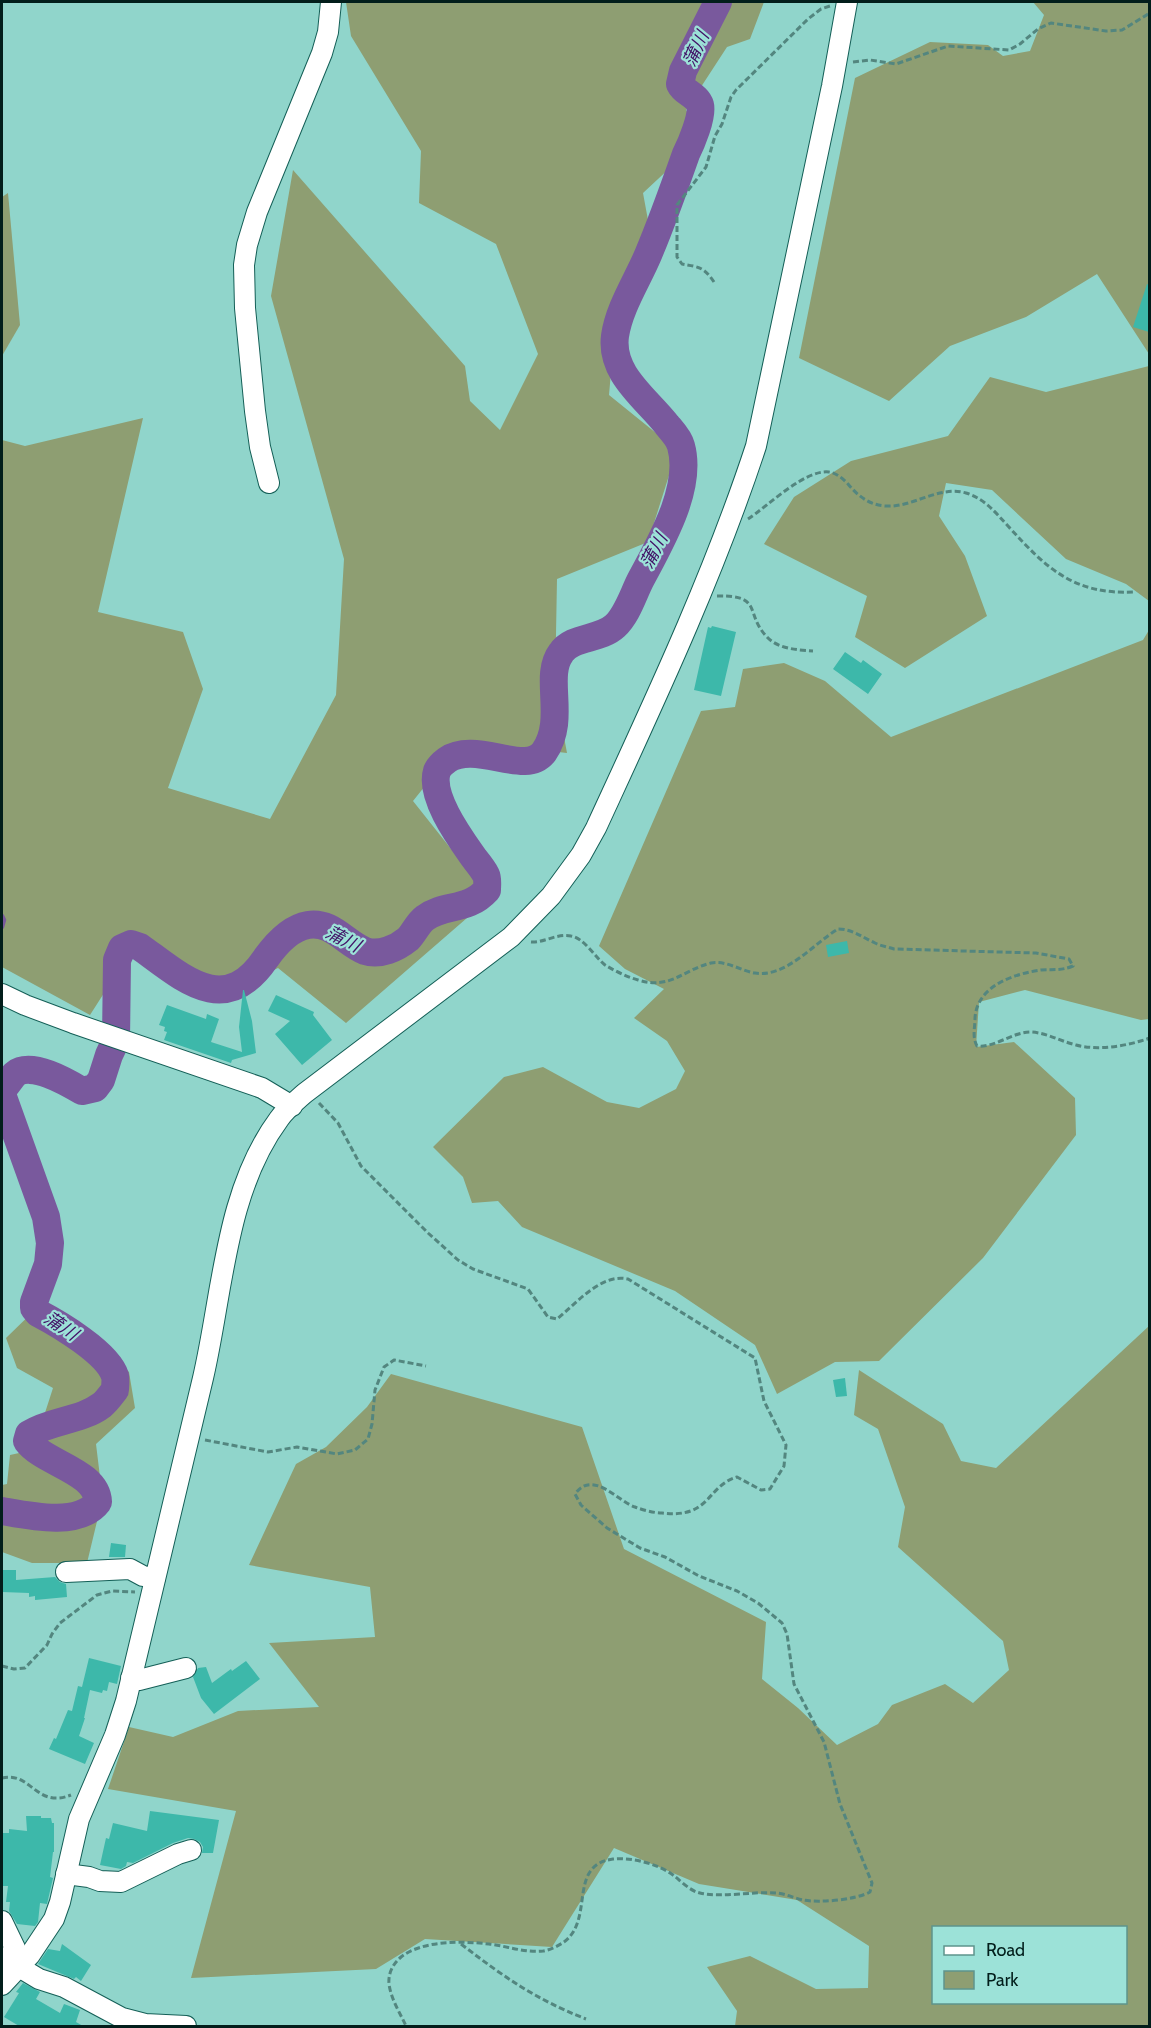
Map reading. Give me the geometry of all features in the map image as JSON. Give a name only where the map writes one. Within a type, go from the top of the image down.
[{"type":"street","points":[[269,483],[260,447],[254,400],[244,292],[245,255],[257,212],[322,53],[328,32],[331,2]]},
{"type":"street","points":[[10,1966],[44,1937],[54,1919],[80,1819],[115,1735],[189,1437],[242,1191],[267,1138],[280,1118],[298,1100],[513,935],[551,896],[581,855],[596,828],[702,592],[730,522],[756,446],[847,2]]},
{"type":"street","points":[[2,994],[73,1023],[298,1100]]},
{"type":"street","points":[[66,1572],[130,1569],[143,1576],[153,1586]]},
{"type":"street","points":[[131,1678],[139,1680],[186,1668]]},
{"type":"street","points":[[66,1874],[100,1881],[121,1882],[191,1850]]},
{"type":"street","points":[[2,1921],[15,1948],[2,1985]]},
{"type":"street","points":[[10,1966],[64,1987],[122,2018],[145,2024],[186,2026]]},
{"type":"path","points":[[714,282],[702,268],[682,264],[677,258],[677,205],[706,167],[715,136],[736,90],[808,19],[821,9],[847,2]]},
{"type":"path","points":[[837,58],[852,62],[870,60],[891,65],[948,46],[1009,50],[1020,45],[1038,29],[1051,23],[1106,31],[1122,30],[1149,13]]},
{"type":"path","points":[[730,522],[738,525],[816,473],[831,472],[843,478],[866,501],[885,506],[946,492],[963,492],[987,502],[1018,537],[1067,580],[1086,588],[1111,593],[1135,592]]},
{"type":"path","points":[[702,592],[746,600],[753,608],[767,637],[775,643],[794,649],[813,651]]},
{"type":"path","points":[[513,935],[519,941],[536,942],[555,936],[570,935],[578,938],[604,964],[639,980],[659,985],[712,963],[722,963],[756,973],[769,973],[793,962],[838,929],[845,929],[878,945],[894,949],[1055,955],[1069,959],[1073,966],[1062,971],[1042,970],[1014,976],[989,988],[981,997],[976,1008],[974,1040],[977,1046],[983,1047],[1015,1034],[1029,1032],[1045,1034],[1076,1046],[1098,1048],[1122,1046],[1149,1038]]},
{"type":"path","points":[[298,1100],[323,1106],[338,1123],[361,1166],[458,1260],[473,1269],[528,1289],[548,1317],[557,1319],[600,1283],[621,1277],[628,1279],[755,1358],[764,1401],[786,1445],[784,1466],[770,1489],[761,1490],[737,1477],[729,1479],[703,1505],[692,1511],[662,1514],[634,1507],[604,1487],[591,1484],[578,1489],[575,1494],[581,1505],[607,1528],[640,1548],[665,1557],[699,1576],[737,1591],[758,1603],[782,1623],[787,1634],[794,1684],[824,1742],[840,1804],[872,1883],[870,1892],[837,1900],[805,1900],[779,1893],[698,1893],[671,1873],[638,1860],[613,1859],[592,1866],[586,1877],[576,1928],[565,1941],[549,1950],[520,1950],[486,1944],[460,1943],[419,1946],[399,1958],[389,1976],[391,1994],[406,2026]]},
{"type":"path","points":[[189,1437],[268,1452],[297,1447],[337,1454],[355,1450],[368,1439],[372,1424],[375,1390],[384,1367],[394,1360],[426,1366]]},
{"type":"path","points":[[2,1666],[14,1669],[25,1668],[47,1645],[60,1623],[97,1595],[153,1586]]},
{"type":"path","points":[[2,1778],[9,1776],[19,1779],[46,1798],[59,1799],[69,1796],[86,1779],[95,1781]]},
{"type":"path","points":[[460,1943],[509,1981],[538,1998],[586,2019]]},
{"type":"green space","points":[[346,2],[764,2],[750,39],[727,47],[686,110],[702,138],[643,193],[652,242],[614,338],[609,395],[677,450],[648,542],[557,579],[555,689],[567,753],[461,741],[413,801],[490,898],[346,1023],[278,968],[228,992],[129,954],[90,1015],[2,967],[2,440],[25,446],[143,418],[98,612],[183,632],[203,689],[168,788],[270,819],[336,695],[344,559],[271,296],[293,170],[465,366],[470,401],[500,430],[538,354],[496,244],[419,203],[421,151],[351,36]]},
{"type":"green space","points":[[1033,2],[1149,2],[1149,354],[1097,274],[1026,317],[950,346],[889,401],[799,358],[855,78],[930,42],[988,45],[1003,56],[1030,51],[1044,15]]},
{"type":"green space","points":[[8,193],[20,325],[2,356],[2,197]]},
{"type":"green space","points":[[1149,366],[1149,601],[1126,584],[1066,559],[992,490],[946,483],[939,516],[965,556],[987,616],[905,668],[855,637],[867,596],[764,544],[794,497],[851,461],[948,436],[990,377],[1046,392]]},
{"type":"green space","points":[[1149,630],[1149,1019],[1141,1020],[1025,990],[979,1002],[976,1047],[1014,1042],[1075,1098],[1076,1135],[983,1258],[879,1361],[835,1362],[777,1394],[755,1345],[675,1291],[522,1227],[498,1201],[472,1203],[463,1177],[433,1147],[504,1077],[543,1067],[607,1102],[639,1108],[676,1089],[685,1071],[667,1041],[634,1018],[664,989],[625,969],[599,946],[701,711],[735,707],[743,669],[784,663],[825,681],[891,737],[1143,640]]},
{"type":"green space","points":[[43,1302],[102,1346],[129,1372],[135,1408],[96,1444],[100,1477],[99,1513],[87,1563],[32,1563],[2,1552],[2,1485],[7,1484],[10,1455],[33,1450],[53,1388],[17,1368],[6,1338]]},
{"type":"green space","points":[[1149,1326],[1149,2026],[735,2026],[737,2011],[707,1967],[750,1956],[816,1989],[868,1988],[869,1946],[797,1900],[699,1884],[614,1848],[552,1947],[425,1939],[376,1969],[191,1978],[236,1811],[108,1789],[129,1727],[173,1737],[238,1711],[319,1707],[269,1643],[375,1637],[370,1587],[249,1565],[296,1464],[326,1447],[367,1407],[391,1374],[582,1427],[624,1549],[766,1622],[762,1679],[798,1708],[837,1745],[878,1724],[892,1705],[945,1684],[973,1703],[1009,1670],[1003,1641],[898,1547],[905,1507],[878,1429],[854,1415],[859,1370],[943,1424],[961,1461],[996,1468]]},
{"type":"building","points":[[1147,284],[1149,285],[1149,332],[1133,327]]},
{"type":"building","points":[[708,627],[736,632],[721,696],[694,690]]},
{"type":"building","points":[[845,652],[861,663],[863,660],[882,674],[868,694],[833,669]]},
{"type":"building","points":[[847,941],[849,953],[828,957],[826,945]]},
{"type":"building","points":[[243,990],[252,1021],[256,1053],[232,1060],[231,1063],[164,1040],[167,1032],[164,1031],[165,1027],[159,1025],[167,1005],[206,1019],[207,1014],[219,1019],[211,1042],[242,1052],[239,1027]]},
{"type":"building","points":[[276,995],[314,1012],[313,1015],[332,1040],[302,1065],[275,1034],[290,1021],[268,1011]]},
{"type":"building","points":[[845,1378],[847,1396],[836,1397],[833,1380]]},
{"type":"building","points":[[111,1543],[126,1545],[125,1557],[109,1557]]},
{"type":"building","points":[[2,1570],[16,1570],[16,1580],[55,1577],[66,1584],[67,1597],[35,1600],[35,1596],[29,1597],[29,1593],[2,1592]]},
{"type":"building","points":[[89,1658],[121,1666],[117,1684],[109,1682],[107,1691],[103,1690],[102,1693],[90,1690],[79,1736],[94,1743],[85,1764],[49,1749],[54,1738],[56,1739],[68,1710],[72,1711],[78,1686],[82,1687]]},
{"type":"building","points":[[246,1661],[260,1679],[214,1714],[201,1698],[193,1677],[198,1668],[206,1667],[212,1683]]},
{"type":"building","points":[[150,1811],[219,1820],[213,1853],[202,1853],[203,1847],[200,1842],[188,1838],[133,1863],[127,1862],[126,1866],[121,1869],[100,1865],[106,1838],[109,1839],[113,1823],[147,1831]]},
{"type":"building","points":[[26,1816],[51,1818],[54,1823],[54,1852],[50,1877],[53,1878],[47,1904],[40,1903],[38,1922],[35,1926],[17,1924],[9,1911],[10,1902],[6,1902],[8,1886],[2,1886],[2,1833],[9,1833],[9,1829],[27,1831]]},
{"type":"building","points":[[62,1944],[91,1965],[81,1981],[76,1977],[74,1979],[38,1964],[48,1949],[60,1951]]},
{"type":"building","points":[[23,1983],[40,1992],[36,1999],[60,2013],[64,2004],[80,2010],[76,2022],[83,2026],[19,2026],[4,2017]]},
{"type":"waterway","name":"蒲川","points":[[2,1511],[40,1517],[67,1517],[90,1510],[98,1502],[89,1482],[35,1449],[27,1441],[29,1434],[38,1429],[94,1410],[102,1405],[115,1390],[115,1376],[103,1358],[34,1308],[34,1302],[48,1264],[50,1243],[46,1217],[3,1097],[3,1089],[15,1074],[30,1070],[49,1074],[82,1091],[95,1088],[101,1080],[116,1040],[117,960],[122,948],[131,944],[140,947],[188,980],[219,990],[235,986],[251,976],[279,942],[295,929],[308,925],[324,926],[365,951],[382,952],[408,939],[423,920],[433,913],[472,902],[487,890],[486,875],[447,816],[437,792],[437,771],[447,760],[459,755],[486,755],[525,761],[536,759],[544,752],[551,739],[554,726],[554,674],[561,653],[572,644],[602,634],[619,621],[664,534],[678,498],[683,463],[680,443],[624,374],[615,350],[615,336],[624,305],[644,265],[696,130],[700,105],[680,84],[683,71],[718,2]]},
{"type":"waterway","points":[[2,916],[4,920],[2,927]]}]
